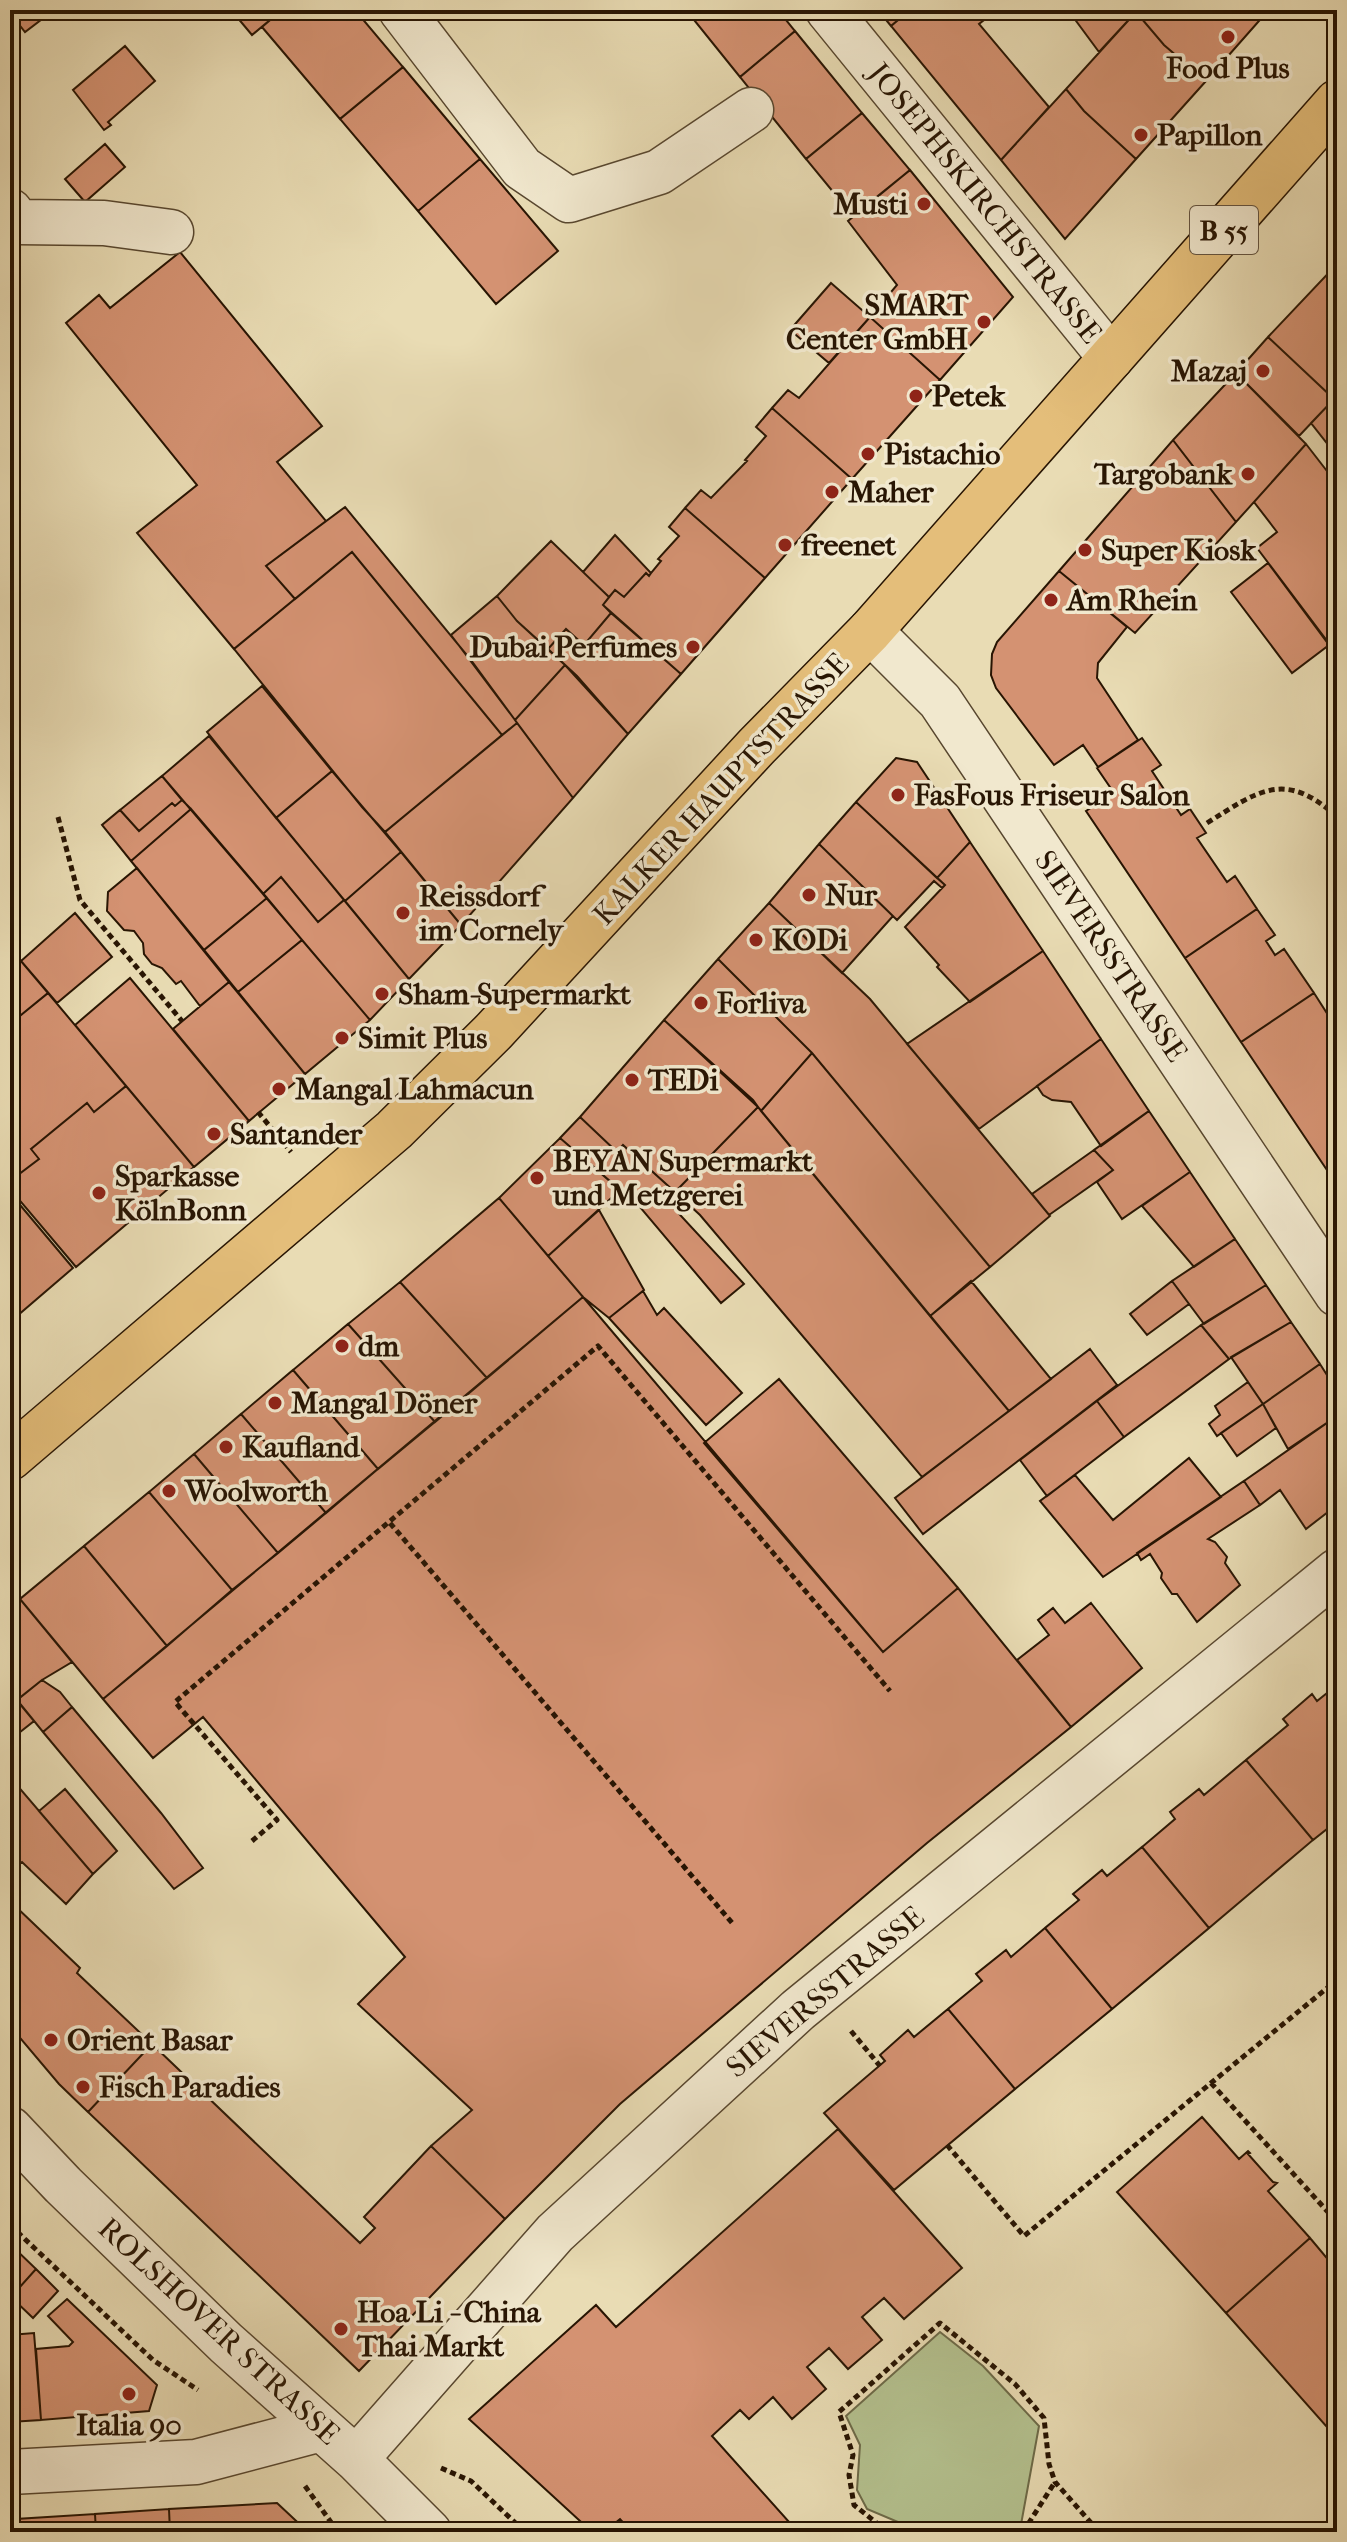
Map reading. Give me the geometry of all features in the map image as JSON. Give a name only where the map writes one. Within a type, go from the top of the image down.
[{"type":"main road","name":"KALKER HAUPTSTRASSE","points":[[12,1456],[394,1130],[494,1031],[757,746],[870,631],[1337,102]]},
{"type":"street","points":[[401,10],[522,168],[569,200],[659,172],[751,110]]},
{"type":"street","name":"JOSEPHSKIRCHSTRASSE","points":[[828,10],[1111,358]]},
{"type":"street","points":[[10,211],[18,222],[104,223],[171,232]]},
{"type":"street","name":"SIEVERSSTRASSE","points":[[870,631],[940,701],[1337,1294]]},
{"type":"street","name":"SIEVERSSTRASSE","points":[[356,2459],[555,2233],[798,2010],[1337,1571]]},
{"type":"street","name":"ROLSHOVER STRASSE","points":[[10,2129],[63,2185],[226,2343],[356,2459],[429,2532]]},
{"type":"street","points":[[10,2472],[196,2462],[321,2429]]},
{"type":"path","points":[[1207,823],[1249,797],[1269,789],[1294,791],[1321,802],[1337,817]]},
{"type":"path","points":[[58,817],[80,900],[182,1021]]},
{"type":"path","points":[[252,1841],[277,1820],[175,1702],[598,1346],[890,1691]]},
{"type":"path","points":[[390,1523],[733,1924]]},
{"type":"path","points":[[947,2145],[1024,2236],[1337,1980]]},
{"type":"path","points":[[851,2031],[880,2066]]},
{"type":"path","points":[[1211,2083],[1337,2222]]},
{"type":"path","points":[[10,2225],[153,2360],[208,2396]]},
{"type":"path","points":[[899,2532],[883,2528],[854,2505],[849,2475],[853,2455],[839,2412],[940,2323],[1015,2384],[1044,2418],[1049,2464],[1055,2482],[1099,2532]]},
{"type":"path","points":[[270,2442],[296,2470],[312,2499],[338,2532]]},
{"type":"path","points":[[1023,2532],[1055,2482]]},
{"type":"green space","points":[[940,2332],[983,2366],[1039,2426],[1020,2530],[933,2532],[905,2525],[867,2509],[857,2490],[860,2445],[846,2416]]},
{"type":"building","points":[[10,10],[54,10],[25,32]]},
{"type":"building","points":[[231,10],[282,10],[252,35]]},
{"type":"building","points":[[282,10],[355,10],[403,67],[340,119],[262,27]]},
{"type":"building","points":[[686,10],[778,10],[795,31],[740,77]]},
{"type":"building","points":[[878,10],[910,10],[891,26]]},
{"type":"building","points":[[910,10],[997,10],[979,24],[1049,107],[1001,160],[891,26]]},
{"type":"building","points":[[1068,10],[1135,10],[1136,12],[1099,52]]},
{"type":"building","points":[[1263,10],[1266,13],[1206,81],[1164,45],[1136,12]]},
{"type":"building","points":[[1136,12],[1164,45],[1206,81],[1136,159],[1084,111],[1066,89]]},
{"type":"building","points":[[795,31],[862,113],[806,159],[740,77]]},
{"type":"building","points":[[125,46],[155,81],[108,122],[111,125],[104,130],[73,90]]},
{"type":"building","points":[[403,67],[480,159],[418,211],[340,119]]},
{"type":"building","points":[[1066,89],[1084,111],[1136,159],[1065,239],[1001,160]]},
{"type":"building","points":[[862,113],[910,170],[853,216],[806,159]]},
{"type":"building","points":[[105,144],[125,167],[85,202],[65,179]]},
{"type":"building","points":[[480,159],[558,251],[496,304],[418,211]]},
{"type":"building","points":[[910,170],[1013,297],[940,380],[870,317],[897,285],[848,221]]},
{"type":"building","points":[[180,252],[322,426],[277,462],[326,521],[266,566],[295,599],[234,649],[137,533],[197,485],[66,323],[99,295],[110,308]]},
{"type":"building","points":[[1337,264],[1337,396],[1334,399],[1268,337]]},
{"type":"building","points":[[831,283],[870,317],[829,363],[790,330]]},
{"type":"building","points":[[870,317],[940,380],[852,479],[772,408],[788,390],[799,398]]},
{"type":"building","points":[[1268,337],[1334,399],[1299,436],[1236,373]]},
{"type":"building","points":[[1236,373],[1306,444],[1236,522],[1173,440]]},
{"type":"building","points":[[1334,399],[1337,403],[1337,456],[1311,423]]},
{"type":"building","points":[[772,408],[852,479],[765,578],[685,508],[701,490],[711,498],[747,461],[766,436],[756,427]]},
{"type":"building","points":[[1173,440],[1236,522],[1135,633],[1059,571]]},
{"type":"building","points":[[1306,444],[1337,484],[1337,654],[1257,548],[1277,532],[1254,502]]},
{"type":"building","points":[[345,507],[471,660],[515,720],[517,723],[502,735],[352,552],[295,599],[266,566]]},
{"type":"building","points":[[685,508],[765,578],[681,674],[603,605],[615,590],[624,597],[646,573],[649,576],[661,561],[658,559],[679,536],[669,527]]},
{"type":"building","points":[[615,535],[651,573],[649,576],[646,573],[624,597],[615,590],[609,597],[583,572]]},
{"type":"building","points":[[551,541],[609,597],[603,605],[611,613],[584,645],[566,629],[548,649],[517,621],[497,596]]},
{"type":"building","points":[[352,552],[502,735],[385,832],[234,649]]},
{"type":"building","points":[[1268,563],[1329,645],[1292,673],[1231,592]]},
{"type":"building","points":[[1059,571],[1127,627],[1098,663],[1097,678],[1138,740],[1098,767],[1083,745],[1054,765],[996,688],[991,675],[992,654],[997,642]]},
{"type":"building","points":[[497,596],[517,621],[565,665],[515,720],[451,635]]},
{"type":"building","points":[[611,613],[681,674],[628,734],[577,676],[548,649],[566,629],[584,645]]},
{"type":"building","points":[[565,665],[628,734],[573,798],[515,720]]},
{"type":"building","points":[[262,686],[332,771],[276,818],[207,732]]},
{"type":"building","points":[[517,723],[573,798],[461,925],[385,832]]},
{"type":"building","points":[[209,736],[344,900],[318,922],[281,877],[263,894],[162,776]]},
{"type":"building","points":[[1142,738],[1161,765],[1152,771],[1181,815],[1190,809],[1206,833],[1197,838],[1227,882],[1235,876],[1257,909],[1185,958],[1086,811],[1114,793],[1097,768]]},
{"type":"building","points":[[896,758],[917,762],[970,842],[937,878],[856,802]]},
{"type":"building","points":[[332,771],[401,852],[345,901],[276,818]]},
{"type":"building","points":[[162,776],[182,800],[175,806],[172,803],[139,831],[120,810]]},
{"type":"building","points":[[182,800],[191,809],[131,861],[102,825],[120,810],[139,831],[172,803],[175,806]]},
{"type":"building","points":[[856,802],[945,885],[942,888],[934,881],[897,920],[819,844]]},
{"type":"building","points":[[191,809],[267,898],[204,950],[131,861]]},
{"type":"building","points":[[970,842],[1043,951],[970,1002],[905,927],[945,885],[937,878]]},
{"type":"building","points":[[819,844],[893,916],[842,973],[769,903]]},
{"type":"building","name":"Reissdorf im Cornely","points":[[401,852],[461,925],[409,979],[345,901]]},
{"type":"building","points":[[137,868],[229,982],[200,1006],[181,981],[176,984],[162,968],[152,964],[134,931],[124,930],[107,911],[108,892]]},
{"type":"building","points":[[281,877],[318,922],[344,900],[409,979],[370,1020],[263,894]]},
{"type":"building","points":[[267,898],[302,940],[238,992],[204,950]]},
{"type":"building","points":[[769,903],[870,999],[1050,1216],[990,1267],[812,1053],[718,959]]},
{"type":"building","points":[[1257,909],[1275,935],[1266,941],[1275,955],[1284,949],[1314,993],[1241,1042],[1185,958]]},
{"type":"building","points":[[75,913],[112,957],[57,1003],[21,961]]},
{"type":"building","points":[[302,940],[370,1020],[305,1074],[238,992]]},
{"type":"building","points":[[10,948],[48,993],[10,1024]]},
{"type":"building","points":[[1043,951],[1101,1039],[979,1129],[907,1044]]},
{"type":"building","points":[[718,959],[812,1053],[761,1111],[753,1100],[664,1020]]},
{"type":"building","points":[[130,978],[249,1121],[194,1167],[75,1025]]},
{"type":"building","points":[[229,982],[305,1074],[249,1121],[173,1029]]},
{"type":"building","points":[[48,993],[126,1086],[94,1112],[87,1103],[31,1149],[39,1159],[10,1181],[10,1024]]},
{"type":"building","points":[[1314,993],[1337,1029],[1337,1185],[1241,1042]]},
{"type":"building","points":[[664,1020],[758,1107],[675,1192],[623,1145],[617,1152],[580,1117]]},
{"type":"building","points":[[1101,1039],[1149,1111],[1101,1146],[1071,1102],[1052,1100],[1043,1095],[1037,1086]]},
{"type":"building","points":[[812,1053],[990,1267],[930,1316],[761,1111]]},
{"type":"building","points":[[126,1086],[194,1167],[76,1267],[10,1189],[10,1181],[39,1159],[31,1149],[87,1103],[94,1112]]},
{"type":"building","points":[[758,1107],[1009,1411],[922,1477],[700,1215],[675,1192]]},
{"type":"building","points":[[1149,1111],[1190,1172],[1122,1219],[1097,1182],[1113,1170],[1094,1150]]},
{"type":"building","points":[[580,1117],[617,1152],[623,1145],[675,1192],[646,1192],[646,1203],[639,1206],[560,1138]]},
{"type":"building","points":[[560,1138],[620,1190],[548,1256],[499,1198]]},
{"type":"building","points":[[1094,1150],[1113,1170],[1049,1215],[1032,1194]]},
{"type":"building","points":[[1190,1172],[1235,1239],[1194,1267],[1142,1206]]},
{"type":"building","points":[[646,1192],[671,1205],[744,1284],[721,1303],[639,1206],[646,1203]]},
{"type":"building","points":[[10,1193],[73,1268],[10,1322]]},
{"type":"building","points":[[499,1198],[583,1297],[487,1378],[400,1282]]},
{"type":"building","points":[[599,1210],[644,1290],[609,1318],[583,1297],[548,1256]]},
{"type":"building","points":[[1235,1239],[1266,1285],[1204,1324],[1172,1281]]},
{"type":"building","points":[[971,1281],[1051,1379],[1009,1411],[930,1316]]},
{"type":"building","points":[[1172,1281],[1189,1304],[1147,1335],[1130,1314]]},
{"type":"building","points":[[400,1282],[487,1378],[435,1422],[348,1324]]},
{"type":"building","points":[[1266,1285],[1291,1322],[1229,1359],[1201,1325]]},
{"type":"building","points":[[643,1291],[657,1315],[664,1308],[742,1393],[706,1425],[609,1318]]},
{"type":"building","points":[[583,1297],[883,1652],[958,1588],[1071,1727],[927,1843],[620,2104],[505,2219],[431,2146],[472,2110],[358,2004],[405,1957],[203,1717],[153,1758],[103,1699]]},
{"type":"building","points":[[1291,1322],[1320,1364],[1263,1404],[1231,1357]]},
{"type":"building","points":[[348,1324],[435,1422],[378,1469],[293,1370]]},
{"type":"building","points":[[1201,1325],[1229,1359],[1124,1437],[1097,1401]]},
{"type":"building","points":[[1090,1349],[1117,1385],[923,1534],[895,1498]]},
{"type":"building","points":[[1320,1364],[1337,1391],[1337,1416],[1288,1449],[1263,1404]]},
{"type":"building","points":[[293,1370],[378,1469],[326,1513],[241,1414]]},
{"type":"building","points":[[779,1379],[958,1588],[883,1652],[704,1443]]},
{"type":"building","points":[[1248,1382],[1263,1404],[1217,1436],[1209,1424],[1220,1415],[1215,1406]]},
{"type":"building","points":[[1097,1401],[1124,1437],[1047,1496],[1020,1460]]},
{"type":"building","points":[[1263,1404],[1276,1428],[1237,1456],[1221,1433]]},
{"type":"building","points":[[241,1414],[326,1513],[278,1553],[194,1454]]},
{"type":"building","points":[[1337,1416],[1337,1505],[1306,1529],[1280,1490],[1260,1505],[1244,1481]]},
{"type":"building","points":[[194,1454],[278,1553],[232,1590],[149,1492]]},
{"type":"building","points":[[1189,1458],[1221,1497],[1103,1577],[1040,1501],[1075,1475],[1113,1520]]},
{"type":"building","points":[[1244,1481],[1260,1505],[1208,1539],[1215,1542],[1227,1557],[1225,1563],[1240,1585],[1197,1622],[1177,1594],[1172,1594],[1150,1554],[1141,1560],[1137,1553]]},
{"type":"building","points":[[149,1492],[232,1590],[167,1646],[84,1546]]},
{"type":"building","points":[[84,1546],[167,1646],[103,1699],[20,1599]]},
{"type":"building","points":[[20,1599],[72,1662],[17,1700],[10,1692],[10,1607]]},
{"type":"building","points":[[1091,1603],[1142,1668],[1071,1727],[1017,1660],[1049,1635],[1038,1620],[1053,1608],[1065,1623]]},
{"type":"building","points":[[42,1680],[60,1692],[72,1707],[43,1732],[17,1700]]},
{"type":"building","points":[[1337,1685],[1337,1821],[1313,1840],[1246,1760],[1288,1725],[1283,1719],[1312,1694],[1317,1701]]},
{"type":"building","points":[[10,1692],[34,1721],[10,1740]]},
{"type":"building","points":[[72,1707],[203,1868],[174,1889],[43,1732]]},
{"type":"building","points":[[1246,1760],[1313,1840],[1209,1928],[1142,1847],[1175,1819],[1170,1812],[1199,1789],[1204,1795]]},
{"type":"building","points":[[10,1777],[93,1874],[66,1904],[22,1862],[16,1867],[10,1860]]},
{"type":"building","points":[[65,1789],[117,1851],[93,1874],[39,1811]]},
{"type":"building","points":[[1142,1847],[1209,1928],[1112,2009],[1045,1928],[1079,1900],[1073,1894],[1102,1870],[1107,1876]]},
{"type":"building","points":[[13,1904],[80,1968],[77,1973],[152,2044],[88,2112],[59,2084],[10,2026],[10,1907]]},
{"type":"building","points":[[1045,1928],[1112,2009],[1015,2089],[948,2009],[982,1981],[976,1974],[1006,1950],[1011,1957]]},
{"type":"building","points":[[948,2009],[1015,2089],[894,2190],[824,2113],[885,2061],[880,2055],[908,2030],[914,2037]]},
{"type":"building","points":[[152,2044],[360,2243],[375,2228],[364,2217],[431,2146],[505,2219],[359,2371],[88,2112]]},
{"type":"building","points":[[1202,2117],[1239,2159],[1248,2151],[1277,2183],[1268,2191],[1310,2238],[1226,2313],[1117,2192]]},
{"type":"building","points":[[838,2129],[962,2268],[904,2319],[884,2298],[862,2317],[882,2340],[848,2369],[829,2348],[807,2367],[826,2389],[792,2419],[773,2397],[749,2419],[740,2410],[712,2436],[798,2532],[632,2532],[620,2519],[604,2532],[592,2532],[469,2419],[596,2305],[616,2327]]},
{"type":"building","points":[[1310,2238],[1330,2262],[1337,2257],[1337,2433],[1334,2435],[1226,2313]]},
{"type":"building","points":[[10,2244],[36,2269],[10,2298]]},
{"type":"building","points":[[36,2269],[58,2291],[33,2318],[11,2297]]},
{"type":"building","points":[[67,2299],[157,2385],[149,2411],[41,2420],[36,2349],[69,2346],[73,2342],[48,2316]]},
{"type":"building","points":[[34,2333],[41,2420],[10,2422],[10,2335]]},
{"type":"building","points":[[277,2503],[308,2532],[170,2532],[169,2509]]},
{"type":"building","points":[[169,2509],[170,2532],[96,2532],[95,2514]]},
{"type":"building","points":[[95,2514],[96,2532],[17,2532],[16,2519]]},
{"type":"place","name":"Food Plus","points":[[1228,37]]},
{"type":"place","name":"Papillon","points":[[1141,135]]},
{"type":"place","name":"Musti","points":[[924,204]]},
{"type":"place","name":"SMART Center GmbH","points":[[984,322]]},
{"type":"place","name":"Mazaj","points":[[1263,371]]},
{"type":"place","name":"Petek","points":[[916,396]]},
{"type":"place","name":"Pistachio","points":[[868,454]]},
{"type":"place","name":"Targobank","points":[[1248,474]]},
{"type":"place","name":"Maher","points":[[832,492]]},
{"type":"place","name":"freenet","points":[[785,545]]},
{"type":"place","name":"Super Kiosk","points":[[1085,550]]},
{"type":"place","name":"Am Rhein","points":[[1051,600]]},
{"type":"place","name":"Dubai Perfumes","points":[[693,647]]},
{"type":"place","name":"FasFous Friseur Salon","points":[[898,795]]},
{"type":"place","name":"Nur","points":[[809,895]]},
{"type":"place","name":"Reissdorf im Cornely","points":[[403,913]]},
{"type":"place","name":"KODi","points":[[756,940]]},
{"type":"place","name":"Sham-Supermarkt","points":[[382,994]]},
{"type":"place","name":"Forliva","points":[[701,1003]]},
{"type":"place","name":"Simit Plus","points":[[342,1038]]},
{"type":"place","name":"TEDi","points":[[632,1080]]},
{"type":"place","name":"Mangal Lahmacun","points":[[279,1089]]},
{"type":"place","name":"Santander","points":[[214,1134]]},
{"type":"place","name":"BEYAN Supermarkt und Metzgerei","points":[[537,1178]]},
{"type":"place","name":"Sparkasse KölnBonn","points":[[99,1193]]},
{"type":"place","name":"dm","points":[[342,1346]]},
{"type":"place","name":"Mangal Döner","points":[[275,1403]]},
{"type":"place","name":"Kaufland","points":[[226,1447]]},
{"type":"place","name":"Woolworth","points":[[169,1491]]},
{"type":"place","name":"Orient Basar","points":[[51,2040]]},
{"type":"place","name":"Fisch Paradies","points":[[83,2087]]},
{"type":"place","name":"Hoa Li - China Thai Markt","points":[[341,2329]]},
{"type":"place","name":"Italia 90","points":[[129,2394]]}]
